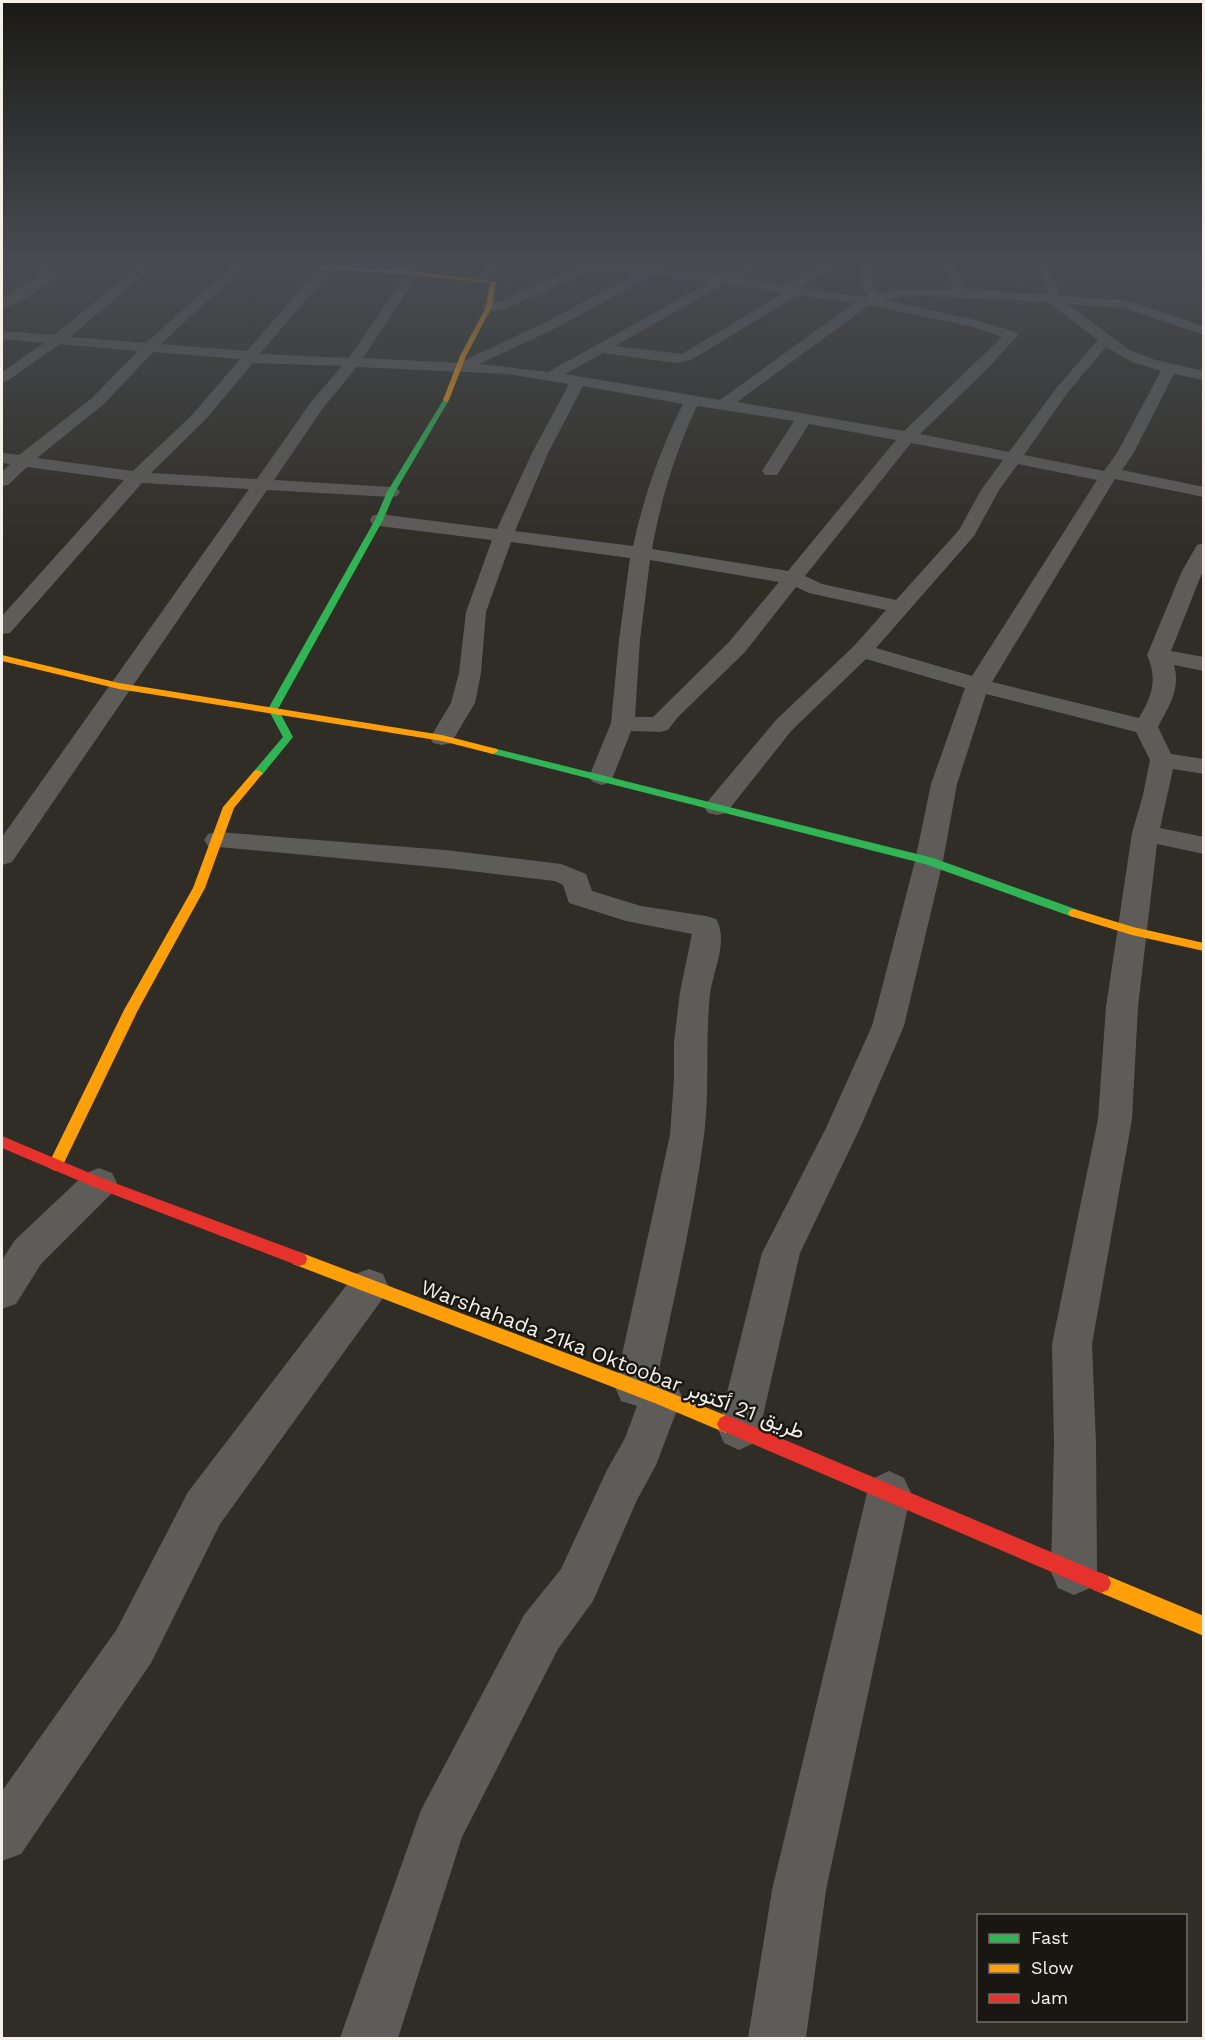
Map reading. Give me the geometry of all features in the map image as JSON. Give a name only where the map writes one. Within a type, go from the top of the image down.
[{"type":"street","points":[[2,378],[31,358]]},
{"type":"street","points":[[2,482],[24,460],[98,401],[139,358]]},
{"type":"street","points":[[2,628],[137,477],[199,417],[249,358]]},
{"type":"street","points":[[275,358],[508,370],[804,418],[1203,492]]},
{"type":"street","points":[[2,856],[118,686],[317,405],[356,358]]},
{"type":"street","points":[[273,709],[379,520],[391,492],[449,395],[463,358]]},
{"type":"street","points":[[461,367],[480,358]]},
{"type":"street","points":[[550,377],[582,358]]},
{"type":"street","points":[[633,390],[684,358]]},
{"type":"street","points":[[723,404],[787,358]]},
{"type":"street","points":[[623,723],[660,725],[670,712],[737,647],[906,438],[989,358]]},
{"type":"street","points":[[717,807],[784,725],[862,651],[967,532],[990,490],[1064,389],[1090,358]]},
{"type":"street","points":[[1142,358],[1203,376]]},
{"type":"street","points":[[739,1430],[781,1253],[843,1128],[888,1026],[929,861],[944,784],[978,685],[1125,454],[1170,368]]},
{"type":"street","points":[[442,738],[463,703],[470,673],[476,612],[503,537],[540,453],[578,381]]},
{"type":"street","points":[[602,777],[623,723],[630,630],[640,553],[661,468],[675,432],[692,401]]},
{"type":"street","points":[[771,471],[804,418]]},
{"type":"street","points":[[2,458],[137,477],[391,492]]},
{"type":"street","points":[[379,520],[640,553],[792,578],[816,589],[899,607]]},
{"type":"street","points":[[1158,655],[1203,549]]},
{"type":"street","points":[[862,651],[978,685],[1146,727]]},
{"type":"street","points":[[1146,727],[1166,691],[1167,670],[1158,655]]},
{"type":"street","points":[[1158,655],[1203,664]]},
{"type":"street","points":[[2,658],[118,686],[273,709],[442,738],[929,861],[1019,896],[1132,931],[1203,947]]},
{"type":"street","points":[[56,1165],[131,1010],[199,888],[229,807],[288,737],[273,709]]},
{"type":"street","points":[[1074,1572],[1075,1443],[1072,1344],[1115,1119],[1122,1007],[1145,833],[1156,795],[1162,760],[1146,727]]},
{"type":"street","points":[[1162,760],[1203,767]]},
{"type":"street","points":[[1145,833],[1203,846]]},
{"type":"street","points":[[217,840],[445,859],[561,873],[576,880],[579,896],[618,911],[648,919],[706,926],[707,938],[695,992],[690,1042],[691,1079],[687,1135],[670,1226],[641,1450],[622,1485],[577,1585],[541,1632],[439,1828],[369,2038]]},
{"type":"street","name":"Warshahada 21ka Oktoobar طريق 21 أكتوبر","points":[[2,1142],[99,1183],[648,1392],[1203,1626]]},
{"type":"street","points":[[2,1292],[28,1252],[99,1183]]},
{"type":"street","points":[[2,1835],[134,1646],[204,1508],[369,1286]]},
{"type":"street","points":[[777,2038],[799,1890],[890,1493]]},
{"type":"traffic: fast","points":[[258,773],[288,737],[273,709],[379,520],[391,492],[446,400]]},
{"type":"traffic: fast","points":[[493,751],[929,861],[1074,913]]},
{"type":"traffic: slow","points":[[446,400],[462,358]]},
{"type":"traffic: slow","points":[[2,658],[119,686],[442,738],[493,751]]},
{"type":"traffic: slow","points":[[56,1165],[131,1010],[199,888],[229,807],[258,773]]},
{"type":"traffic: slow","points":[[1074,913],[1132,931],[1204,947]]},
{"type":"traffic: slow","points":[[299,1259],[726,1424]]},
{"type":"traffic: slow","points":[[1101,1583],[1204,1626]]},
{"type":"traffic: jam","points":[[2,1142],[99,1183],[299,1259]]},
{"type":"traffic: jam","points":[[726,1424],[1101,1583]]}]
